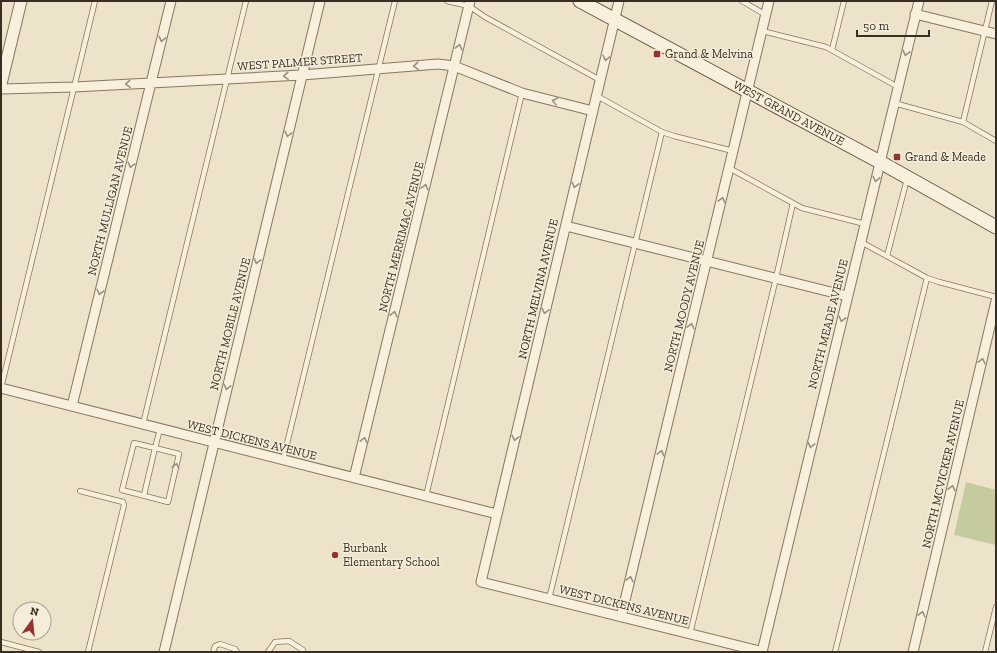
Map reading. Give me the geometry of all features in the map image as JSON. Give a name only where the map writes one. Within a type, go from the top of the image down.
[{"type":"main road","name":"WEST GRAND AVENUE","points":[[580,1],[880,162],[996,228]]},
{"type":"street","points":[[1,84],[21,1]]},
{"type":"street","name":"NORTH MULLIGAN AVENUE","points":[[72,406],[171,1]]},
{"type":"street","name":"NORTH MOBILE AVENUE","points":[[164,652],[320,1]]},
{"type":"street","name":"NORTH MELVINA AVENUE","points":[[481,582],[619,1]]},
{"type":"street","name":"NORTH MOODY AVENUE","points":[[621,617],[769,1]]},
{"type":"street","name":"NORTH MEADE AVENUE","points":[[762,652],[919,1]]},
{"type":"street","name":"NORTH MERRIMAC AVENUE","points":[[354,478],[470,3]]},
{"type":"street","points":[[915,14],[996,34]]},
{"type":"street","name":"WEST PALMER STREET","points":[[1,89],[74,87],[302,75],[438,64],[454,66],[522,93],[593,111]]},
{"type":"street","points":[[566,226],[848,296]]},
{"type":"street","name":"NORTH MCVICKER AVENUE","points":[[913,652],[994,315],[996,301]]},
{"type":"street","name":"WEST DICKENS AVENUE","points":[[1,388],[497,514]]},
{"type":"street","name":"WEST DICKENS AVENUE","points":[[481,582],[762,652]]},
{"type":"lane","points":[[1,388],[95,1]]},
{"type":"lane","points":[[143,424],[246,1]]},
{"type":"lane","points":[[283,460],[395,1]]},
{"type":"lane","points":[[447,1],[470,3],[484,17],[600,80]]},
{"type":"lane","points":[[742,1],[766,15]]},
{"type":"lane","points":[[832,50],[844,1]]},
{"type":"lane","points":[[963,122],[992,1]]},
{"type":"lane","points":[[762,31],[826,47],[898,87]]},
{"type":"lane","points":[[426,496],[522,93]]},
{"type":"lane","points":[[597,96],[662,132],[733,152]]},
{"type":"lane","points":[[894,103],[963,122],[996,141]]},
{"type":"lane","points":[[549,599],[662,132]]},
{"type":"lane","points":[[729,168],[802,208],[865,224]]},
{"type":"lane","points":[[887,256],[907,178]]},
{"type":"lane","points":[[690,634],[793,203]]},
{"type":"lane","points":[[860,242],[927,278],[996,297]]},
{"type":"lane","points":[[835,652],[927,278]]},
{"type":"lane","points":[[144,495],[160,429]]},
{"type":"lane","points":[[134,443],[155,448],[179,454],[168,502],[122,490],[134,443]]},
{"type":"lane","points":[[80,491],[119,500],[124,506],[88,652]]},
{"type":"lane","points":[[985,652],[996,608]]},
{"type":"lane","points":[[268,652],[275,642],[289,641],[303,650],[303,652]]},
{"type":"lane","points":[[1,642],[38,652]]},
{"type":"lane","points":[[213,652],[215,646],[220,644],[235,649],[237,652]]},
{"type":"green space","points":[[966,482],[996,490],[996,545],[954,535]]},
{"type":"place","name":"Grand & Melvina","points":[[657,54]]},
{"type":"place","name":"Grand & Meade","points":[[897,157]]},
{"type":"place","name":"Burbank Elementary School","points":[[335,555]]}]
